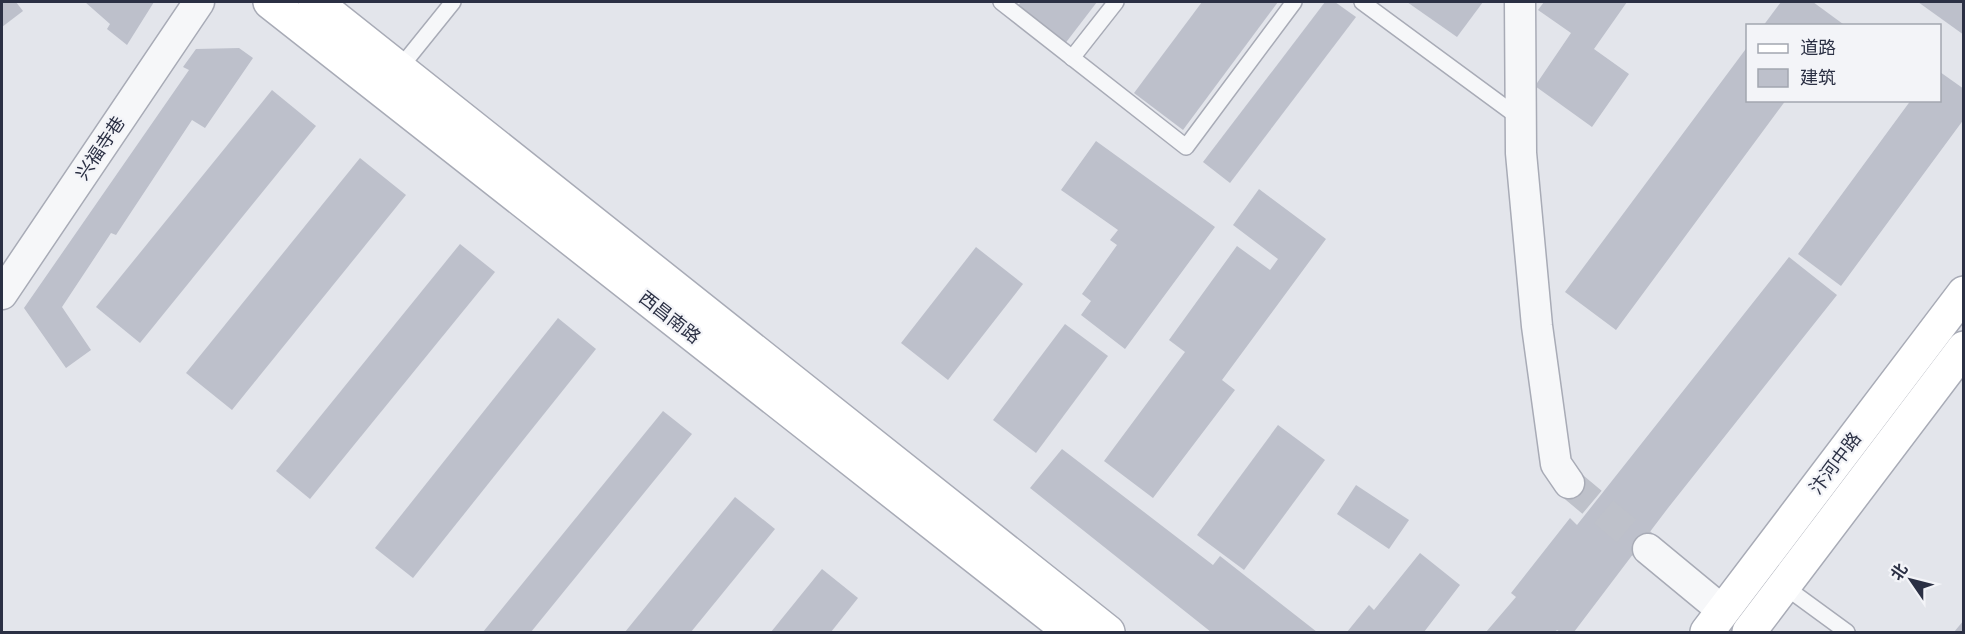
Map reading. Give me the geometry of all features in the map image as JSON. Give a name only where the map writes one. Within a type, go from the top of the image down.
[{"type":"street","name":"兴福寺巷","points":[[2,294],[199,2]]},
{"type":"street","name":"西昌南路","points":[[270,2],[1071,633]]},
{"type":"street","name":"西昌南路","points":[[315,2],[1108,633]]},
{"type":"street","points":[[1520,2],[1521,153],[1537,326],[1556,464],[1569,483]]},
{"type":"street","name":"汴河中路","points":[[1715,622],[1964,293]]},
{"type":"street","points":[[1930,337],[1961,356]]},
{"type":"street","name":"汴河中路","points":[[1749,633],[1961,356]]},
{"type":"street","points":[[1648,549],[1715,622]]},
{"type":"lane","points":[[399,69],[453,2]]},
{"type":"lane","points":[[1001,2],[1186,147],[1294,2]]},
{"type":"lane","points":[[1072,58],[1116,2]]},
{"type":"lane","points":[[1362,2],[1521,118]]},
{"type":"lane","points":[[1784,586],[1847,633]]},
{"type":"building","points":[[2,2],[16,2],[23,11],[2,27]]},
{"type":"building","points":[[85,2],[154,2],[127,45],[107,29],[110,24]]},
{"type":"building","points":[[1021,2],[1097,2],[1064,45],[1016,8]]},
{"type":"building","points":[[1202,2],[1278,2],[1183,130],[1134,93]]},
{"type":"building","points":[[1325,2],[1335,2],[1356,17],[1230,183],[1203,162]]},
{"type":"building","points":[[1407,2],[1483,2],[1457,37]]},
{"type":"building","points":[[1544,2],[1627,2],[1594,49],[1629,74],[1592,127],[1535,86],[1571,33],[1538,10]]},
{"type":"building","points":[[1781,2],[1813,2],[1843,24],[1764,24]]},
{"type":"building","points":[[1918,2],[1964,2],[1964,35]]},
{"type":"building","points":[[239,48],[253,58],[205,128],[192,120],[116,235],[111,233],[62,307],[91,350],[66,368],[24,308],[189,70],[183,67],[196,49]]},
{"type":"building","points":[[1746,49],[1746,102],[1785,102],[1616,330],[1565,292]]},
{"type":"building","points":[[1941,73],[1964,89],[1964,119],[1841,286],[1798,254],[1910,102],[1941,102]]},
{"type":"building","points":[[272,90],[316,126],[140,343],[96,307]]},
{"type":"building","points":[[1096,141],[1215,227],[1125,349],[1081,315],[1091,301],[1082,294],[1117,245],[1110,240],[1118,230],[1061,190]]},
{"type":"building","points":[[360,158],[406,195],[232,410],[186,373]]},
{"type":"building","points":[[1259,189],[1326,239],[1222,380],[1235,390],[1153,498],[1104,461],[1185,352],[1169,340],[1237,246],[1270,270],[1278,259],[1233,225]]},
{"type":"building","points":[[460,244],[495,272],[310,499],[276,471]]},
{"type":"building","points":[[976,247],[1023,284],[948,380],[901,343]]},
{"type":"building","points":[[1789,257],[1837,295],[1668,508],[1574,632],[1557,630],[1555,632],[1486,632],[1516,597],[1511,593],[1570,518],[1577,525]]},
{"type":"building","points":[[558,318],[596,349],[413,578],[375,548]]},
{"type":"building","points":[[1065,324],[1108,356],[1036,453],[993,420]]},
{"type":"building","points":[[663,411],[692,434],[531,632],[483,632]]},
{"type":"building","points":[[1278,425],[1325,460],[1244,570],[1197,535]]},
{"type":"building","points":[[1062,449],[1213,565],[1220,556],[1317,632],[1211,632],[1030,488]]},
{"type":"building","points":[[1356,485],[1409,520],[1389,549],[1337,514]]},
{"type":"building","points":[[735,497],[775,529],[691,632],[625,632]]},
{"type":"building","points":[[1420,553],[1460,585],[1424,632],[1347,632],[1369,605],[1374,610]]},
{"type":"building","points":[[822,569],[858,598],[831,632],[771,632]]},
{"type":"building","points":[[1964,620],[1964,632],[1954,632]]},
{"type":"tunnel","points":[[1569,483],[1648,549]]}]
